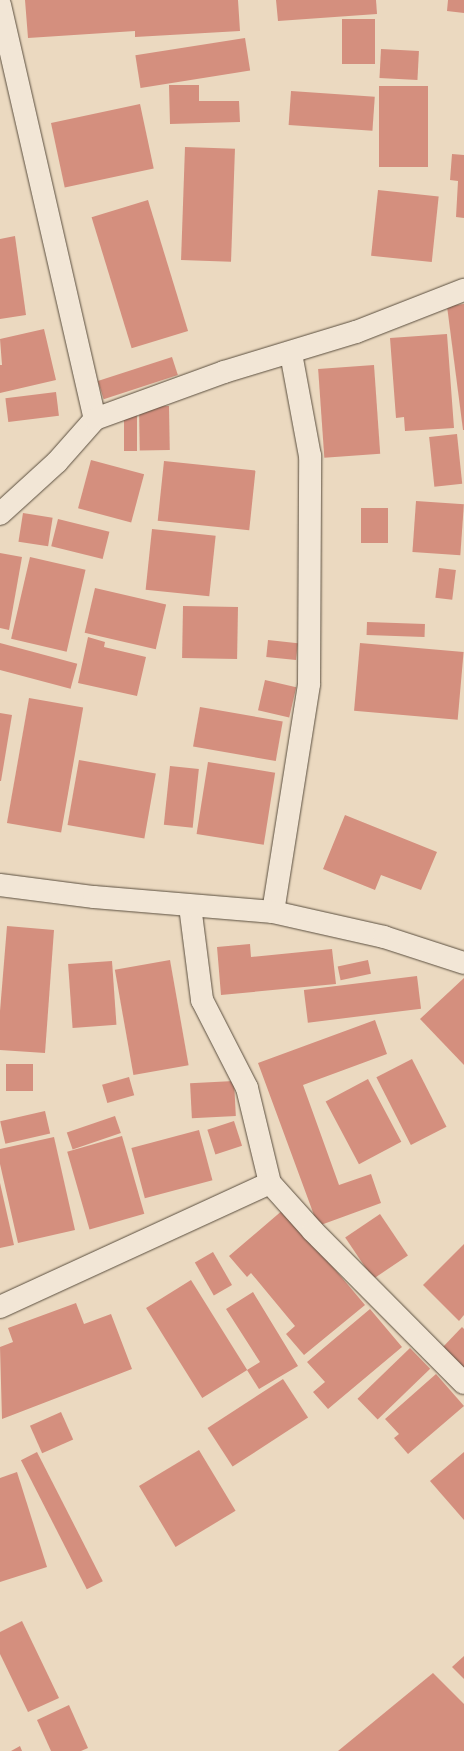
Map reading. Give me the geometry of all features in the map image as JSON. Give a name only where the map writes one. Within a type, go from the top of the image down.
[{"type":"street","points":[[0,5],[95,419]]},
{"type":"street","points":[[0,514],[57,462],[95,419],[224,372],[291,353],[356,332],[464,290]]},
{"type":"street","points":[[273,912],[309,684],[310,456],[291,353]]},
{"type":"street","points":[[0,885],[190,906],[273,912],[384,938],[464,963]]},
{"type":"street","points":[[190,906],[202,1000],[247,1088],[270,1183],[313,1231],[464,1383]]},
{"type":"street","points":[[0,1307],[270,1183]]},
{"type":"building","points":[[25,0],[238,0],[240,31],[135,37],[135,31],[28,38]]},
{"type":"building","points":[[276,0],[376,0],[377,14],[278,21]]},
{"type":"building","points":[[448,0],[464,0],[464,13],[447,11]]},
{"type":"building","points":[[342,19],[375,19],[375,64],[342,64]]},
{"type":"building","points":[[245,38],[250,71],[141,88],[135,55]]},
{"type":"building","points":[[381,49],[419,51],[417,80],[379,78]]},
{"type":"building","points":[[169,85],[199,85],[199,101],[239,101],[240,122],[170,124]]},
{"type":"building","points":[[379,86],[428,86],[428,167],[379,167]]},
{"type":"building","points":[[291,91],[375,97],[372,131],[289,125]]},
{"type":"building","points":[[140,104],[154,169],[65,187],[51,123]]},
{"type":"building","points":[[185,147],[235,149],[231,262],[181,260]]},
{"type":"building","points":[[452,154],[464,155],[464,218],[456,217],[458,181],[450,180]]},
{"type":"building","points":[[378,190],[439,196],[432,262],[371,256]]},
{"type":"building","points":[[148,200],[188,331],[132,348],[92,217]]},
{"type":"building","points":[[15,236],[26,315],[0,319],[0,239]]},
{"type":"building","points":[[464,304],[464,430],[463,430],[447,306]]},
{"type":"building","points":[[44,329],[56,380],[0,393],[0,365],[2,365],[0,339]]},
{"type":"building","points":[[447,334],[454,428],[405,431],[404,417],[396,418],[390,338]]},
{"type":"building","points":[[172,357],[178,375],[104,399],[98,381]]},
{"type":"building","points":[[374,365],[380,454],[324,458],[318,369]]},
{"type":"building","points":[[56,392],[59,416],[8,422],[5,398]]},
{"type":"building","points":[[169,406],[170,450],[140,451],[139,407]]},
{"type":"building","points":[[124,412],[137,412],[137,451],[124,451]]},
{"type":"building","points":[[457,434],[462,484],[434,487],[429,437]]},
{"type":"building","points":[[91,460],[144,474],[131,523],[78,508]]},
{"type":"building","points":[[164,461],[255,471],[249,530],[158,521]]},
{"type":"building","points":[[416,501],[464,504],[460,555],[412,552]]},
{"type":"building","points":[[361,508],[388,508],[388,543],[361,543]]},
{"type":"building","points":[[23,513],[53,518],[48,546],[18,542]]},
{"type":"building","points":[[58,519],[109,532],[103,559],[51,546]]},
{"type":"building","points":[[152,529],[216,536],[209,596],[146,590]]},
{"type":"building","points":[[0,553],[22,557],[9,630],[0,628]]},
{"type":"building","points":[[30,557],[86,570],[67,652],[11,639]]},
{"type":"building","points":[[439,568],[456,570],[452,600],[435,598]]},
{"type":"building","points":[[95,588],[166,604],[156,649],[85,633]]},
{"type":"building","points":[[183,606],[238,607],[237,659],[182,658]]},
{"type":"building","points":[[367,622],[425,624],[425,637],[367,635]]},
{"type":"building","points":[[88,637],[105,642],[104,647],[146,657],[137,696],[78,683]]},
{"type":"building","points":[[268,640],[298,643],[296,660],[266,657]]},
{"type":"building","points":[[0,643],[77,664],[71,689],[0,670]]},
{"type":"building","points":[[360,643],[464,652],[458,720],[354,711]]},
{"type":"building","points":[[265,680],[296,687],[289,717],[258,710]]},
{"type":"building","points":[[29,698],[83,708],[61,833],[7,823]]},
{"type":"building","points":[[200,707],[283,722],[276,761],[193,746]]},
{"type":"building","points":[[0,713],[12,715],[1,781],[0,781]]},
{"type":"building","points":[[79,760],[156,774],[144,839],[68,825]]},
{"type":"building","points":[[208,762],[275,773],[264,845],[197,834]]},
{"type":"building","points":[[170,766],[199,769],[193,828],[164,825]]},
{"type":"building","points":[[345,815],[437,852],[421,890],[381,875],[375,890],[323,869]]},
{"type":"building","points":[[7,926],[54,930],[45,1053],[0,1050],[0,1011]]},
{"type":"building","points":[[250,944],[251,957],[332,949],[336,984],[221,995],[217,947]]},
{"type":"building","points":[[170,960],[189,1065],[133,1075],[115,970]]},
{"type":"building","points":[[368,960],[371,974],[341,980],[338,966]]},
{"type":"building","points":[[112,961],[116,1025],[73,1028],[68,964]]},
{"type":"building","points":[[417,976],[421,1009],[308,1023],[304,990]]},
{"type":"building","points":[[464,978],[464,1065],[420,1019]]},
{"type":"building","points":[[375,1020],[387,1054],[303,1085],[339,1185],[371,1174],[381,1203],[318,1226],[258,1063]]},
{"type":"building","points":[[412,1059],[447,1127],[411,1145],[376,1077]]},
{"type":"building","points":[[6,1064],[33,1064],[33,1091],[6,1091]]},
{"type":"building","points":[[129,1077],[134,1095],[107,1103],[102,1085]]},
{"type":"building","points":[[368,1079],[401,1142],[359,1164],[326,1102]]},
{"type":"building","points":[[234,1081],[236,1116],[192,1118],[190,1083]]},
{"type":"building","points":[[45,1111],[50,1133],[5,1144],[0,1121]]},
{"type":"building","points":[[115,1116],[121,1133],[73,1150],[67,1133]]},
{"type":"building","points":[[234,1121],[242,1146],[215,1154],[207,1130]]},
{"type":"building","points":[[199,1130],[212,1180],[145,1198],[131,1148]]},
{"type":"building","points":[[122,1136],[144,1214],[90,1230],[67,1152]]},
{"type":"building","points":[[54,1137],[75,1230],[18,1243],[0,1164],[0,1149]]},
{"type":"building","points":[[0,1183],[14,1245],[0,1248]]},
{"type":"building","points":[[284,1209],[365,1305],[304,1355],[286,1334],[295,1326],[251,1273],[247,1277],[229,1256]]},
{"type":"building","points":[[380,1214],[408,1255],[373,1279],[345,1237]]},
{"type":"building","points":[[464,1244],[464,1315],[459,1321],[423,1285]]},
{"type":"building","points":[[213,1252],[232,1285],[214,1295],[195,1262]]},
{"type":"building","points":[[191,1280],[247,1370],[202,1398],[146,1308]]},
{"type":"building","points":[[253,1292],[298,1366],[259,1389],[247,1370],[260,1362],[226,1309]]},
{"type":"building","points":[[76,1303],[84,1324],[111,1314],[132,1369],[2,1419],[0,1347],[13,1342],[8,1328]]},
{"type":"building","points":[[370,1309],[402,1347],[328,1409],[313,1392],[325,1382],[307,1362]]},
{"type":"building","points":[[462,1327],[464,1329],[464,1368],[442,1348]]},
{"type":"building","points":[[410,1348],[430,1369],[378,1420],[357,1399]]},
{"type":"building","points":[[436,1374],[464,1406],[408,1454],[394,1438],[399,1434],[385,1419]]},
{"type":"building","points":[[283,1379],[308,1418],[233,1467],[208,1428]]},
{"type":"building","points":[[61,1412],[73,1439],[42,1453],[30,1426]]},
{"type":"building","points":[[199,1450],[236,1511],[176,1547],[139,1486]]},
{"type":"building","points":[[37,1452],[103,1581],[87,1589],[21,1460]]},
{"type":"building","points":[[464,1452],[464,1520],[430,1481]]},
{"type":"building","points":[[17,1472],[47,1567],[0,1582],[0,1478]]},
{"type":"building","points":[[22,1621],[59,1698],[28,1712],[0,1654],[0,1632]]},
{"type":"building","points":[[464,1656],[464,1679],[452,1667]]},
{"type":"building","points":[[433,1673],[464,1704],[464,1751],[338,1751]]},
{"type":"building","points":[[69,1705],[88,1748],[81,1751],[51,1751],[37,1720]]},
{"type":"building","points":[[20,1746],[22,1751],[11,1751]]}]
